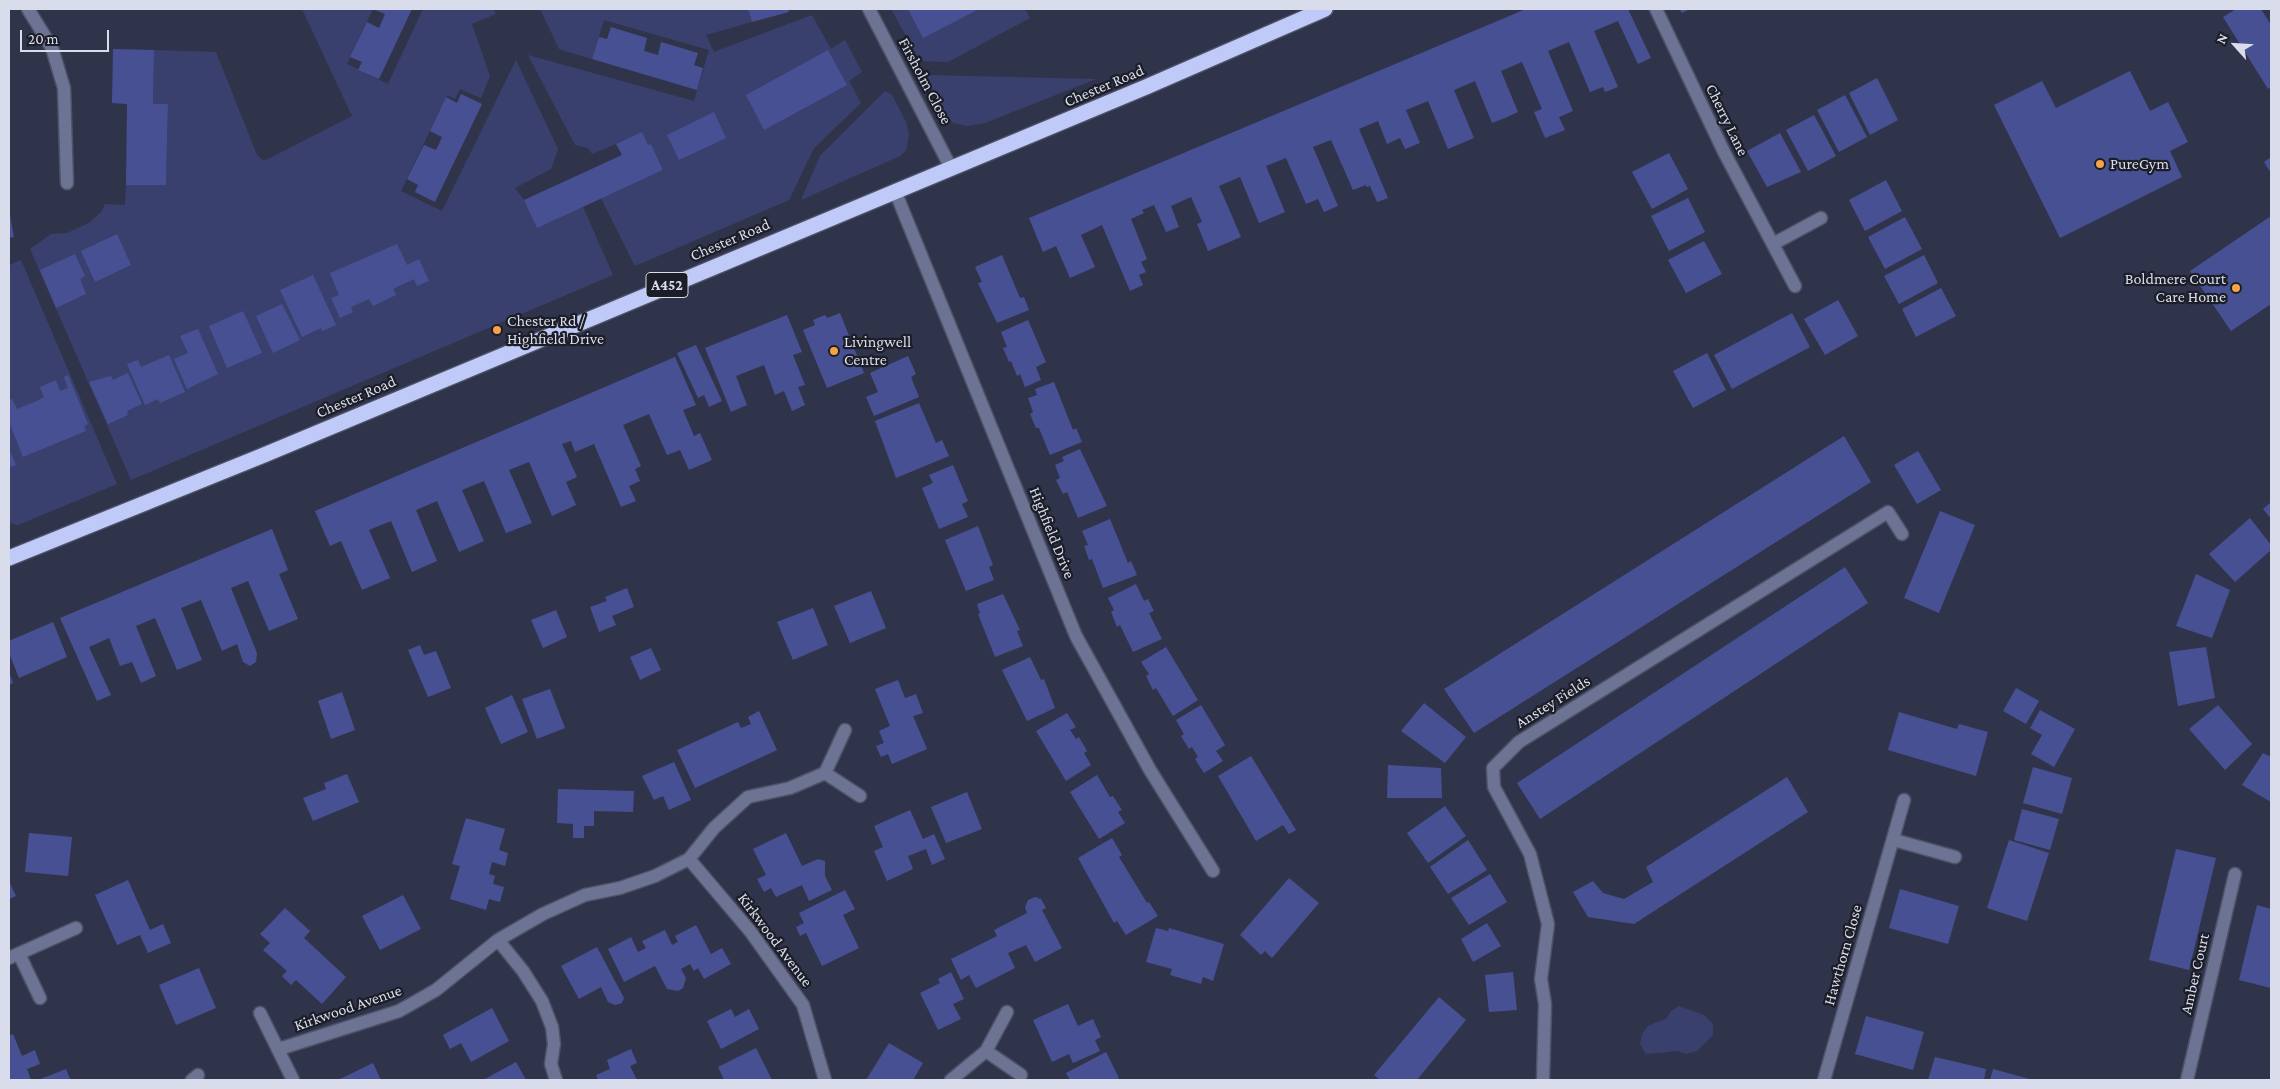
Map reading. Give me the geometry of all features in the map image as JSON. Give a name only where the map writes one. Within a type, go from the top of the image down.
[{"type":"highway","name":"Chester Road","points":[[9,558],[264,454],[1146,87],[1324,9]]},
{"type":"street","points":[[28,9],[52,48],[64,88],[67,183]]},
{"type":"street","name":"Firsholm Close","points":[[869,9],[951,168]]},
{"type":"street","name":"Cherry Lane","points":[[1656,9],[1724,152],[1795,286]]},
{"type":"street","name":"Highfield Drive","points":[[895,191],[1076,636],[1150,770],[1213,871]]},
{"type":"street","points":[[1773,244],[1821,218]]},
{"type":"street","name":"Anstey Fields","points":[[1543,1080],[1545,1004],[1541,979],[1548,924],[1530,854],[1494,787],[1493,768],[1518,742],[1888,512],[1902,534]]},
{"type":"street","points":[[845,730],[825,773],[860,796]]},
{"type":"street","name":"Kirkwood Avenue","points":[[279,1049],[399,1011],[436,990],[498,940],[543,914],[585,895],[620,888],[655,876],[689,858],[714,828],[748,797],[790,788],[825,773]]},
{"type":"street","name":"Hawthorn Close","points":[[1824,1080],[1904,800]]},
{"type":"street","points":[[1894,840],[1955,858]]},
{"type":"street","name":"Kirkwood Avenue","points":[[689,858],[756,937],[803,1005],[825,1080]]},
{"type":"street","name":"Amber Court","points":[[2187,1080],[2235,874]]},
{"type":"street","points":[[40,998],[14,956],[76,928]]},
{"type":"street","points":[[498,940],[523,971],[542,1001],[552,1027],[554,1044],[551,1064],[556,1080]]},
{"type":"street","points":[[951,1080],[986,1051],[1007,1012]]},
{"type":"street","name":"Kirkwood Avenue","points":[[260,1013],[293,1080]]},
{"type":"street","points":[[986,1051],[1021,1075]]},
{"type":"shaded area","points":[[302,9],[373,9],[347,64],[388,84],[423,9],[493,9],[496,14],[472,24],[490,76],[481,98],[460,89],[455,99],[447,95],[401,191],[442,211],[516,60],[558,149],[551,169],[515,188],[524,200],[583,207],[613,275],[131,480],[30,249],[51,234],[67,233],[89,223],[102,211],[105,204],[125,205],[126,185],[166,185],[168,105],[153,104],[154,50],[216,52],[257,155],[264,161],[352,116]]},
{"type":"shaded area","points":[[540,9],[748,9],[752,22],[706,35],[714,52],[812,15],[831,49],[845,40],[862,72],[849,81],[861,103],[814,148],[789,200],[635,266],[601,198],[663,170],[651,144],[648,145],[642,133],[592,154],[588,148],[575,145],[528,55],[694,101],[709,50],[604,20],[592,59],[559,49]]},
{"type":"shaded area","points":[[891,9],[1025,9],[1030,18],[948,62],[920,61]]},
{"type":"shaded area","points":[[925,75],[1096,79],[985,123],[967,126],[953,123],[946,115]]},
{"type":"shaded area","points":[[885,91],[892,95],[906,122],[909,134],[906,150],[900,156],[801,200],[820,156]]},
{"type":"shaded area","points":[[21,260],[117,484],[18,525],[9,523],[9,265]]},
{"type":"shaded area","points":[[1679,1006],[1704,1015],[1713,1024],[1713,1035],[1697,1051],[1686,1054],[1678,1051],[1646,1054],[1640,1044],[1642,1034],[1648,1026],[1667,1018],[1671,1011]]},
{"type":"building","points":[[373,9],[412,9],[379,79],[358,70],[362,62],[350,57],[367,22],[379,28],[385,14]]},
{"type":"building","points":[[748,9],[788,9],[789,12],[752,22]]},
{"type":"building","points":[[908,9],[979,9],[923,38]]},
{"type":"building","points":[[1526,9],[1628,9],[1651,58],[1638,64],[1618,21],[1594,31],[1618,87],[1605,92],[1603,87],[1590,92],[1569,42],[1548,51],[1573,111],[1559,117],[1565,130],[1545,138],[1534,112],[1542,109],[1522,62],[1501,71],[1518,112],[1505,118],[1492,123],[1475,81],[1454,90],[1474,138],[1448,149],[1428,101],[1406,110],[1420,143],[1405,149],[1400,138],[1387,144],[1378,121],[1359,129],[1388,198],[1377,202],[1370,186],[1366,187],[1366,185],[1353,190],[1331,140],[1313,147],[1338,206],[1324,212],[1318,199],[1306,204],[1286,158],[1266,166],[1285,212],[1259,223],[1240,177],[1219,186],[1241,237],[1208,251],[1197,224],[1202,222],[1191,197],[1171,206],[1179,227],[1166,232],[1154,205],[1142,210],[1144,213],[1131,219],[1147,259],[1141,262],[1146,272],[1139,275],[1143,285],[1130,291],[1102,225],[1081,235],[1095,267],[1070,278],[1056,246],[1043,252],[1029,218]]},
{"type":"building","points":[[1679,9],[1690,9],[1682,13]]},
{"type":"building","points":[[2236,9],[2261,9],[2271,25],[2271,87],[2268,89],[2223,17]]},
{"type":"building","points":[[611,27],[647,38],[644,51],[658,55],[661,42],[698,53],[694,65],[703,68],[697,90],[592,59],[599,37],[607,39]]},
{"type":"building","points":[[113,49],[154,50],[153,104],[168,104],[166,185],[126,185],[127,104],[112,103]]},
{"type":"building","points":[[828,50],[847,85],[764,130],[746,95]]},
{"type":"building","name":"PureGym","points":[[2130,71],[2150,111],[2168,102],[2188,142],[2170,151],[2182,177],[2060,238],[1994,105],[2042,81],[2056,108]]},
{"type":"building","points":[[1877,78],[1898,120],[1870,135],[1849,93]]},
{"type":"building","points":[[461,94],[482,104],[435,202],[415,192],[418,185],[407,179],[424,145],[436,150],[439,144],[442,137],[430,131],[446,97],[457,103]]},
{"type":"building","points":[[1845,95],[1867,137],[1839,152],[1817,110]]},
{"type":"building","points":[[714,112],[726,138],[679,160],[667,135]]},
{"type":"building","points":[[1814,115],[1836,156],[1808,171],[1786,130]]},
{"type":"building","points":[[642,132],[648,145],[651,144],[663,170],[537,228],[524,200],[622,155],[616,144]]},
{"type":"building","points":[[1780,133],[1801,172],[1767,187],[1747,151]]},
{"type":"building","points":[[1669,153],[1688,189],[1652,209],[1632,172]]},
{"type":"building","points":[[2271,157],[2271,173],[2264,162]]},
{"type":"building","points":[[1886,180],[1902,211],[1865,231],[1849,200]]},
{"type":"building","points":[[1688,198],[1705,232],[1669,251],[1651,216]]},
{"type":"building","points":[[9,210],[14,237],[9,238]]},
{"type":"building","name":"Boldmere Court Care Home","points":[[2271,216],[2271,304],[2231,331],[2190,271]]},
{"type":"building","points":[[1905,217],[1922,249],[1885,269],[1868,237]]},
{"type":"building","points":[[117,234],[131,265],[95,282],[81,251]]},
{"type":"building","points":[[1704,241],[1722,274],[1686,293],[1668,260]]},
{"type":"building","points":[[397,244],[407,265],[419,259],[429,281],[417,286],[414,279],[393,289],[396,295],[373,306],[369,299],[351,307],[353,312],[340,318],[331,298],[339,295],[330,273]]},
{"type":"building","points":[[75,254],[85,276],[80,279],[86,294],[56,308],[40,270]]},
{"type":"building","points":[[1002,255],[1020,298],[1024,297],[1029,310],[997,323],[978,283],[982,282],[975,267]]},
{"type":"building","points":[[1924,255],[1938,283],[1899,304],[1884,276]]},
{"type":"building","points":[[313,275],[336,325],[322,331],[321,328],[302,337],[280,290]]},
{"type":"building","points":[[1941,288],[1956,316],[1916,337],[1902,309]]},
{"type":"building","points":[[1838,300],[1858,336],[1825,355],[1804,319]]},
{"type":"building","points":[[282,304],[300,340],[273,353],[256,316]]},
{"type":"building","points":[[243,311],[262,353],[227,368],[209,326]]},
{"type":"building","name":"Livingwell Centre","points":[[840,313],[864,373],[827,388],[803,330],[815,325],[813,320],[825,315],[827,318]]},
{"type":"building","points":[[1792,313],[1810,347],[1732,389],[1714,355]]},
{"type":"building","points":[[787,315],[802,352],[793,355],[805,385],[798,387],[805,405],[792,411],[784,391],[775,395],[764,365],[736,376],[747,405],[731,412],[705,348]]},
{"type":"building","points":[[1028,320],[1046,362],[1036,367],[1041,380],[1025,387],[1020,374],[1017,376],[1011,361],[1009,362],[1003,348],[1007,347],[1001,332]]},
{"type":"building","points":[[198,329],[218,374],[187,389],[174,359],[188,353],[180,336]]},
{"type":"building","points":[[696,345],[722,401],[709,407],[704,395],[698,398],[677,353]]},
{"type":"building","points":[[1707,353],[1726,390],[1693,408],[1673,371]]},
{"type":"building","points":[[169,355],[185,392],[160,403],[158,399],[145,405],[127,364],[138,360],[141,367]]},
{"type":"building","points":[[908,356],[916,374],[911,377],[919,397],[874,416],[866,397],[878,392],[870,373]]},
{"type":"building","points":[[675,357],[696,405],[683,410],[694,436],[700,433],[712,460],[689,470],[680,450],[667,455],[649,414],[623,425],[641,466],[635,469],[640,481],[629,486],[636,501],[621,507],[594,444],[575,452],[571,441],[562,444],[577,477],[566,482],[576,505],[552,516],[529,462],[509,470],[532,523],[506,533],[484,481],[462,490],[484,541],[459,552],[437,501],[416,510],[437,561],[412,572],[391,521],[369,530],[390,578],[362,590],[341,541],[330,546],[315,511]]},
{"type":"building","points":[[128,373],[142,404],[127,411],[128,415],[108,424],[89,382],[111,376],[113,380]]},
{"type":"building","points":[[68,375],[88,424],[84,426],[86,431],[23,457],[9,422],[9,400],[12,399],[17,409],[44,397],[40,387],[56,380],[60,391],[68,388],[64,377]]},
{"type":"building","points":[[1054,382],[1073,430],[1076,428],[1082,442],[1050,455],[1039,428],[1036,428],[1030,414],[1033,412],[1028,398],[1037,395],[1035,389]]},
{"type":"building","points":[[919,403],[936,443],[942,440],[949,456],[896,478],[875,421]]},
{"type":"building","points":[[1844,436],[1871,482],[1474,733],[1444,689]]},
{"type":"building","points":[[9,449],[16,465],[9,468]]},
{"type":"building","points":[[1080,449],[1107,506],[1078,518],[1067,492],[1063,494],[1056,480],[1060,478],[1055,465],[1064,461],[1062,457]]},
{"type":"building","points":[[1918,451],[1941,490],[1917,504],[1894,465]]},
{"type":"building","points":[[953,465],[968,501],[962,504],[968,517],[939,529],[922,488],[933,483],[929,475]]},
{"type":"building","points":[[2271,502],[2271,519],[2263,509]]},
{"type":"building","points":[[1940,511],[1975,525],[1939,613],[1904,598]]},
{"type":"building","points":[[2250,518],[2271,545],[2271,550],[2235,582],[2209,554]]},
{"type":"building","points":[[1110,519],[1128,563],[1131,561],[1137,575],[1103,588],[1092,559],[1089,560],[1084,546],[1088,545],[1082,531]]},
{"type":"building","points":[[978,526],[993,565],[989,567],[994,580],[966,591],[945,540]]},
{"type":"building","points":[[272,529],[288,570],[279,574],[298,619],[269,631],[248,581],[231,588],[257,653],[256,662],[250,666],[243,662],[237,644],[222,651],[201,600],[181,608],[202,660],[177,670],[155,618],[136,626],[156,676],[141,683],[132,662],[120,666],[109,638],[89,647],[111,695],[97,701],[60,618]]},
{"type":"building","points":[[1845,567],[1868,603],[1540,819],[1517,783]]},
{"type":"building","points":[[2196,574],[2230,590],[2212,638],[2176,626]]},
{"type":"building","points":[[1136,584],[1144,601],[1148,599],[1154,611],[1149,613],[1162,639],[1133,652],[1120,625],[1117,627],[1111,612],[1114,610],[1108,598]]},
{"type":"building","points":[[627,588],[634,607],[612,616],[616,625],[599,632],[590,607],[607,601],[605,597]]},
{"type":"building","points":[[871,591],[886,628],[850,643],[834,606]]},
{"type":"building","points":[[1003,594],[1020,630],[1017,631],[1023,646],[995,657],[978,614],[980,613],[977,604]]},
{"type":"building","points":[[813,608],[828,645],[793,660],[777,622]]},
{"type":"building","points":[[556,610],[567,637],[543,648],[531,620]]},
{"type":"building","points":[[53,622],[67,657],[19,678],[9,653],[9,641]]},
{"type":"building","points":[[420,645],[424,655],[436,651],[451,688],[428,697],[408,650]]},
{"type":"building","points":[[1166,647],[1198,700],[1173,716],[1156,688],[1153,690],[1146,676],[1149,674],[1141,662]]},
{"type":"building","points":[[2206,647],[2215,698],[2178,706],[2169,652]]},
{"type":"building","points":[[651,648],[661,670],[640,680],[630,657]]},
{"type":"building","points":[[1030,657],[1041,680],[1044,679],[1055,708],[1027,721],[1002,670]]},
{"type":"building","points":[[9,672],[13,683],[9,685]]},
{"type":"building","points":[[898,680],[905,698],[916,694],[923,713],[913,716],[927,749],[892,764],[888,754],[881,757],[876,746],[884,743],[879,731],[890,726],[875,689]]},
{"type":"building","points":[[2016,688],[2039,701],[2026,724],[2003,711]]},
{"type":"building","points":[[550,689],[565,728],[537,739],[522,699]]},
{"type":"building","points":[[342,692],[355,730],[331,739],[318,701]]},
{"type":"building","points":[[512,695],[528,732],[501,744],[485,708]]},
{"type":"building","points":[[1424,703],[1466,737],[1445,763],[1401,731]]},
{"type":"building","points":[[1201,705],[1225,745],[1216,751],[1223,761],[1204,773],[1195,759],[1198,757],[1192,747],[1189,749],[1181,736],[1184,734],[1176,720]]},
{"type":"building","points":[[2218,705],[2252,744],[2225,770],[2189,729]]},
{"type":"building","points":[[2040,710],[2075,729],[2054,767],[2031,754],[2042,735],[2030,728]]},
{"type":"building","points":[[759,711],[777,750],[695,788],[677,750],[738,722],[741,728],[751,724],[748,717]]},
{"type":"building","points":[[1899,712],[1957,729],[1959,724],[1988,732],[1976,776],[1888,750]]},
{"type":"building","points":[[1067,713],[1076,727],[1070,730],[1076,739],[1079,737],[1087,751],[1084,753],[1091,765],[1066,781],[1036,731]]},
{"type":"building","points":[[2263,753],[2271,757],[2271,802],[2242,785]]},
{"type":"building","points":[[1251,756],[1296,830],[1289,834],[1283,825],[1256,841],[1218,776]]},
{"type":"building","points":[[674,762],[691,800],[669,810],[663,796],[654,800],[642,776]]},
{"type":"building","points":[[1388,765],[1441,768],[1442,798],[1387,798]]},
{"type":"building","points":[[2033,767],[2072,778],[2062,814],[2023,803]]},
{"type":"building","points":[[347,774],[359,802],[313,821],[303,798],[326,789],[324,783]]},
{"type":"building","points":[[1097,775],[1110,797],[1113,796],[1122,810],[1118,812],[1125,823],[1099,839],[1070,792]]},
{"type":"building","points":[[1787,777],[1808,812],[1634,924],[1588,917],[1573,892],[1593,881],[1603,893],[1624,899],[1653,882],[1646,867]]},
{"type":"building","points":[[558,789],[634,791],[633,812],[594,811],[594,826],[584,826],[584,838],[573,838],[573,824],[557,823]]},
{"type":"building","points":[[967,792],[982,829],[946,843],[931,807]]},
{"type":"building","points":[[1445,806],[1466,836],[1428,863],[1407,833]]},
{"type":"building","points":[[2022,809],[2059,819],[2050,850],[2014,840]]},
{"type":"building","points":[[910,810],[923,839],[934,834],[945,859],[932,865],[926,849],[908,856],[913,869],[887,881],[874,851],[883,847],[874,826]]},
{"type":"building","points":[[466,818],[505,829],[499,850],[508,853],[505,866],[492,862],[489,874],[495,876],[493,884],[504,887],[500,902],[489,899],[486,910],[450,899],[460,866],[452,864]]},
{"type":"building","points":[[29,833],[72,837],[68,876],[25,872]]},
{"type":"building","points":[[786,833],[802,866],[818,859],[825,861],[825,876],[832,890],[809,901],[802,885],[776,897],[771,888],[764,892],[757,879],[766,875],[753,849]]},
{"type":"building","points":[[1112,838],[1122,855],[1119,857],[1147,903],[1149,902],[1158,916],[1126,935],[1117,921],[1114,923],[1078,858]]},
{"type":"building","points":[[1468,840],[1487,870],[1448,894],[1430,867]]},
{"type":"building","points":[[2009,840],[2049,853],[2027,921],[1987,908]]},
{"type":"building","points":[[2176,849],[2216,858],[2189,970],[2149,960]]},
{"type":"building","points":[[1490,874],[1507,902],[1469,925],[1451,898]]},
{"type":"building","points":[[1289,878],[1319,903],[1272,958],[1265,951],[1261,955],[1240,935]]},
{"type":"building","points":[[128,880],[150,930],[163,924],[171,943],[148,953],[140,935],[117,945],[95,895]]},
{"type":"building","points":[[9,881],[16,896],[9,899]]},
{"type":"building","points":[[1900,889],[1959,906],[1948,944],[1889,928]]},
{"type":"building","points":[[845,890],[855,909],[843,915],[859,948],[822,966],[806,933],[800,936],[796,927],[804,923],[799,913]]},
{"type":"building","points":[[403,895],[421,929],[380,950],[362,916]]},
{"type":"building","points":[[1035,897],[1041,899],[1046,908],[1042,910],[1062,948],[1035,962],[1026,945],[1008,953],[1015,968],[976,988],[969,975],[961,980],[951,959],[997,936],[994,930],[1027,913],[1025,907],[1028,900]]},
{"type":"building","points":[[2257,905],[2271,909],[2271,988],[2239,980]]},
{"type":"building","points":[[285,908],[310,931],[304,938],[346,977],[322,1004],[296,980],[291,985],[282,976],[287,971],[263,950],[270,943],[260,934]]},
{"type":"building","points":[[1487,923],[1501,946],[1473,962],[1461,939]]},
{"type":"building","points":[[696,925],[711,954],[722,948],[731,964],[704,979],[698,968],[694,971],[690,964],[681,969],[686,978],[683,988],[678,991],[667,989],[655,966],[624,982],[608,949],[631,937],[638,952],[646,948],[642,941],[665,930],[672,945],[678,942],[675,936]]},
{"type":"building","points":[[1156,928],[1168,931],[1169,928],[1224,944],[1213,981],[1203,977],[1201,984],[1170,975],[1172,969],[1146,962]]},
{"type":"building","points":[[597,947],[624,998],[622,1003],[615,1005],[608,1002],[601,987],[579,999],[561,966]]},
{"type":"building","points":[[199,968],[216,1008],[176,1025],[159,985]]},
{"type":"building","points":[[951,972],[964,999],[953,1004],[961,1019],[938,1030],[920,993],[940,983],[938,979]]},
{"type":"building","points":[[1513,972],[1517,1010],[1489,1012],[1485,975]]},
{"type":"building","points":[[1439,997],[1466,1020],[1417,1080],[1380,1080],[1374,1075]]},
{"type":"building","points":[[1068,1004],[1078,1026],[1093,1019],[1101,1037],[1095,1040],[1100,1051],[1073,1063],[1069,1054],[1052,1062],[1033,1020]]},
{"type":"building","points":[[492,1008],[509,1041],[471,1062],[461,1043],[450,1049],[443,1035]]},
{"type":"building","points":[[731,1009],[735,1017],[749,1009],[759,1029],[721,1049],[707,1021]]},
{"type":"building","points":[[1866,1016],[1924,1032],[1913,1070],[1855,1054]]},
{"type":"building","points":[[13,1034],[22,1056],[35,1050],[40,1064],[27,1069],[31,1080],[9,1080],[9,1036]]},
{"type":"building","points":[[889,1043],[923,1063],[913,1080],[866,1080]]},
{"type":"building","points":[[756,1048],[772,1080],[724,1080],[718,1067]]},
{"type":"building","points":[[631,1049],[637,1063],[630,1066],[637,1080],[598,1080],[596,1075],[610,1069],[607,1060]]},
{"type":"building","points":[[1106,1052],[1119,1078],[1115,1080],[1070,1080],[1066,1073]]},
{"type":"building","points":[[1935,1057],[1986,1069],[1984,1080],[1928,1080]]},
{"type":"building","points":[[516,1062],[526,1080],[483,1080]]},
{"type":"building","points":[[373,1063],[381,1080],[338,1080]]},
{"type":"building","points":[[66,1069],[70,1079],[38,1080]]},
{"type":"building","points":[[1993,1069],[2033,1080],[1990,1080]]},
{"type":"place","name":"PureGym","points":[[2100,164]]},
{"type":"place","name":"Boldmere Court Care Home","points":[[2236,288]]},
{"type":"place","name":"Chester Rd / Highfield Drive","points":[[497,330]]},
{"type":"place","name":"Livingwell Centre","points":[[834,351]]}]
